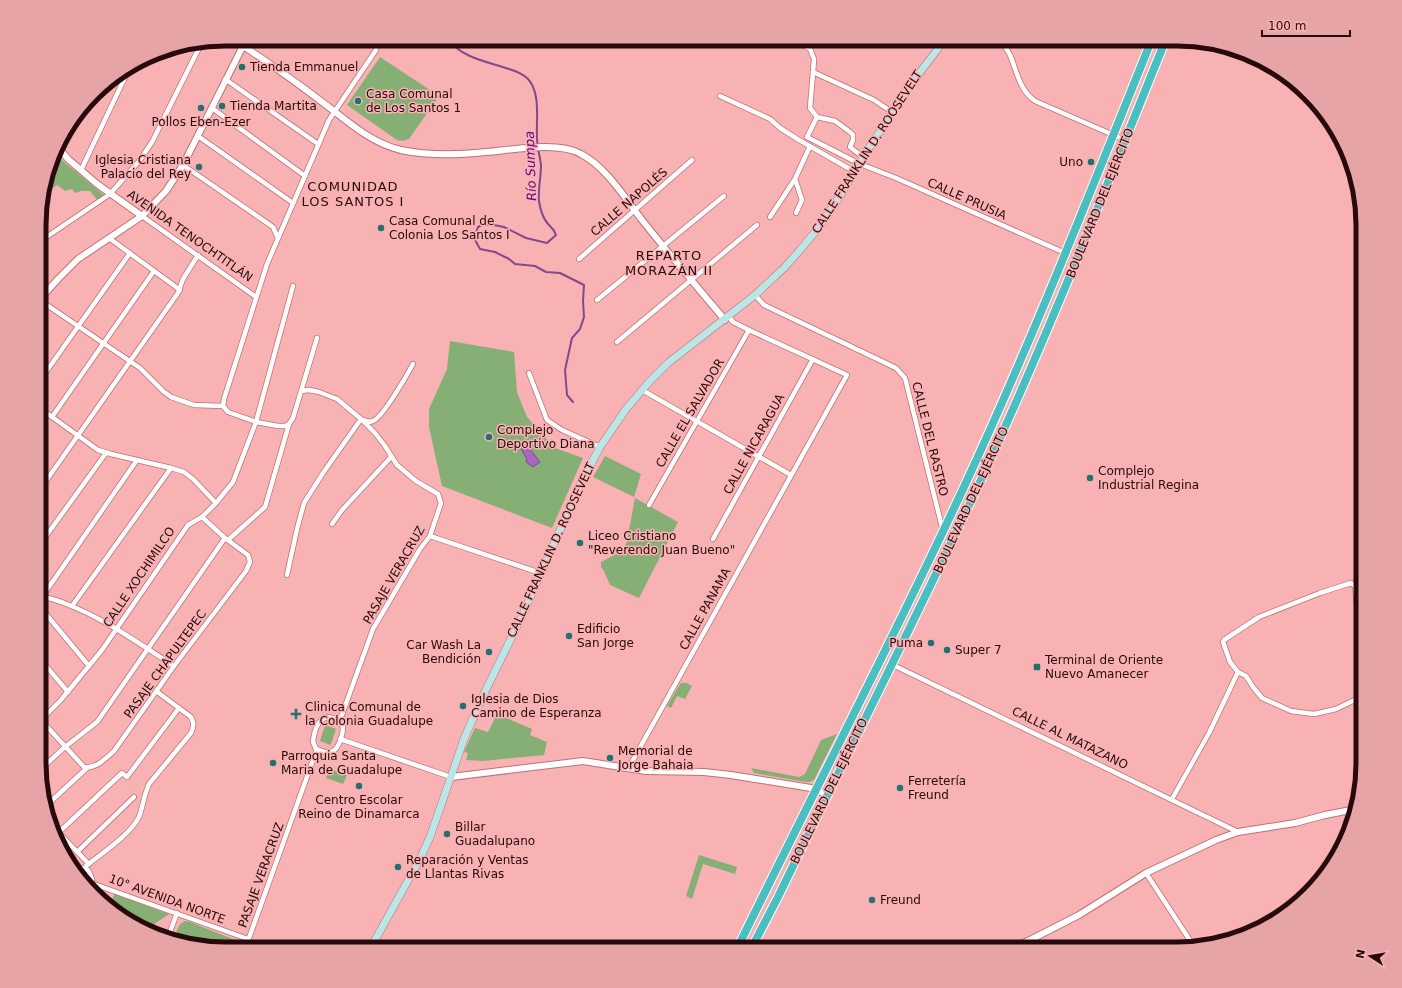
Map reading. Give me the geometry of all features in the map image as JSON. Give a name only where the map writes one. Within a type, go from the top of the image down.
[{"type":"highway","name":"BOULEVARD DEL EJÉRCITO","points":[[740,942],[963,490],[1016,372],[1149,46]]},
{"type":"highway","name":"BOULEVARD DEL EJÉRCITO","points":[[755,942],[973,496],[1063,293],[1163,46]]},
{"type":"highway","points":[[1117,126],[1117,131],[1119,134],[1125,134],[1129,130]]},
{"type":"highway","points":[[1103,161],[1108,158],[1113,159],[1115,166]]},
{"type":"highway","points":[[971,472],[972,478],[975,480],[981,478]]},
{"type":"highway","points":[[963,490],[968,486],[972,487],[974,490],[973,496]]},
{"type":"highway","points":[[891,664],[887,658],[888,652],[931,567],[933,552]]},
{"type":"highway","points":[[774,874],[773,880],[776,883],[780,884],[786,880]]},
{"type":"highway","points":[[766,889],[770,886],[775,886],[778,897]]},
{"type":"main road","name":"CALLE FRANKLIN D. ROOSEVELT","points":[[374,942],[420,859],[430,837],[467,732],[522,616],[580,485],[600,447],[626,408],[668,363],[755,295],[784,268],[819,227],[910,84],[940,46]]},
{"type":"street","points":[[46,293],[78,259],[142,216],[166,191],[183,165],[225,79],[243,46],[371,138],[386,145],[402,150],[444,154],[567,148],[583,155],[614,182],[691,280],[727,318],[749,330],[813,359]]},
{"type":"street","points":[[807,46],[812,52],[814,59],[810,108],[817,117],[835,121],[853,135],[853,140],[845,156]]},
{"type":"street","points":[[1004,46],[1009,54],[1023,90],[1034,101],[1125,140]]},
{"type":"street","points":[[46,237],[110,194],[140,160],[152,142],[199,48]]},
{"type":"street","points":[[223,406],[231,375],[256,297],[278,238],[328,120],[376,50]]},
{"type":"street","points":[[813,72],[874,100],[892,112]]},
{"type":"street","points":[[81,170],[124,77]]},
{"type":"street","points":[[225,79],[318,144]]},
{"type":"street","points":[[720,96],[770,119],[780,128],[855,172]]},
{"type":"street","points":[[212,108],[305,176]]},
{"type":"street","points":[[817,117],[807,137],[845,156],[861,160]]},
{"type":"street","points":[[198,136],[293,203]]},
{"type":"street","points":[[770,217],[795,179],[810,146]]},
{"type":"street","points":[[850,147],[861,160]]},
{"type":"street","name":"AVENIDA TENOCHTITLÁN","points":[[62,152],[68,159],[110,194],[256,297]]},
{"type":"street","name":"CALLE NAPOLÉS","points":[[579,259],[692,160]]},
{"type":"street","name":"CALLE PRUSIA","points":[[861,160],[896,178],[1065,253]]},
{"type":"street","points":[[183,165],[273,227],[278,238]]},
{"type":"street","points":[[795,179],[802,200],[796,213]]},
{"type":"street","points":[[597,300],[724,196]]},
{"type":"street","points":[[617,342],[757,224]]},
{"type":"street","points":[[109,238],[180,290]]},
{"type":"street","points":[[46,371],[130,253]]},
{"type":"street","points":[[46,481],[180,290],[183,279],[198,256]]},
{"type":"street","points":[[52,417],[154,271]]},
{"type":"street","name":"CALLE XOCHIMILCO","points":[[47,714],[68,692],[102,650],[188,525],[202,517],[233,482],[256,422],[293,286]]},
{"type":"street","name":"CALLE DEL RASTRO","points":[[755,295],[764,305],[788,318],[896,368],[905,378],[943,532]]},
{"type":"street","points":[[46,303],[140,368],[171,397],[194,404],[223,406],[228,412],[256,422],[278,426],[285,426],[289,424]]},
{"type":"street","name":"CALLE EL SALVADOR","points":[[649,505],[749,330]]},
{"type":"street","points":[[46,764],[65,747],[97,722],[227,539],[266,507],[289,424],[293,418],[317,338]]},
{"type":"street","name":"CALLE PANAMA","points":[[628,769],[847,375],[813,359]]},
{"type":"street","name":"CALLE NICARAGUA","points":[[713,539],[813,359]]},
{"type":"street","points":[[287,575],[296,530],[304,503],[320,477],[361,419],[370,422],[375,421],[400,387],[413,364]]},
{"type":"street","points":[[529,373],[548,420],[562,430],[600,447]]},
{"type":"street","name":"PASAJE VERACRUZ","points":[[301,392],[309,390],[337,399],[375,433],[397,465],[406,473],[438,494],[441,503],[430,536],[420,549],[377,622],[340,720]]},
{"type":"street","points":[[642,390],[791,475]]},
{"type":"street","points":[[46,413],[98,450],[184,472],[193,479],[216,503]]},
{"type":"street","points":[[46,536],[106,453]]},
{"type":"street","points":[[332,524],[342,510],[391,457]]},
{"type":"street","points":[[46,589],[137,460]]},
{"type":"street","points":[[72,606],[171,468]]},
{"type":"street","name":"PASAJE CHAPULTEPEC","points":[[50,802],[87,768],[93,767],[102,762],[114,752],[174,666],[246,571],[250,562],[248,555],[202,517]]},
{"type":"street","points":[[430,536],[540,573]]},
{"type":"street","points":[[1356,594],[1355,586],[1351,583],[1320,593],[1259,617],[1224,640],[1223,645],[1230,662],[1238,672],[1246,676],[1262,698],[1292,711],[1314,714],[1336,709],[1356,699]]},
{"type":"street","points":[[46,597],[72,606],[116,629],[174,666]]},
{"type":"street","points":[[46,614],[89,666]]},
{"type":"street","name":"CALLE AL MATAZANO","points":[[891,664],[1238,832]]},
{"type":"street","points":[[46,666],[68,692]]},
{"type":"street","points":[[1172,800],[1209,733],[1238,672]]},
{"type":"street","points":[[85,869],[134,825],[138,818],[149,784],[191,733],[194,727],[194,722],[191,717],[156,691]]},
{"type":"street","points":[[60,831],[122,773],[127,777],[179,708]]},
{"type":"street","points":[[328,717],[340,720],[343,728],[340,739],[337,748],[331,752],[317,750],[314,746],[313,740],[320,720],[328,717]]},
{"type":"street","points":[[46,726],[80,764],[87,768]]},
{"type":"street","points":[[340,739],[451,777],[583,761],[646,771],[704,772],[731,775],[817,789],[827,796]]},
{"type":"street","name":"PASAJE VERACRUZ","points":[[248,939],[317,750]]},
{"type":"street","points":[[77,852],[134,797]]},
{"type":"street","points":[[1025,942],[1079,915],[1146,873],[1197,848],[1238,832],[1289,824],[1350,810]]},
{"type":"street","points":[[62,837],[89,864]]},
{"type":"street","points":[[80,868],[88,870],[91,875],[90,881]]},
{"type":"street","points":[[1146,873],[1191,942]]},
{"type":"street","name":"10° AVENIDA NORTE","points":[[94,885],[248,939]]},
{"type":"street","points":[[170,933],[177,913]]},
{"type":"green space","points":[[380,57],[439,96],[409,139],[403,141],[397,140],[347,105]]},
{"type":"green space","points":[[60,157],[63,161],[105,196],[98,201],[90,191],[75,193],[72,189],[65,191],[57,185],[49,191]]},
{"type":"green space","name":"Complejo Deportivo Diana","points":[[450,341],[514,352],[517,392],[527,417],[555,448],[583,458],[552,528],[442,486],[429,427],[429,409],[447,369]]},
{"type":"green space","points":[[605,456],[641,474],[634,497],[593,477]]},
{"type":"green space","points":[[635,498],[678,522],[639,598],[610,585],[601,567],[601,562],[624,550]]},
{"type":"green space","points":[[687,683],[692,686],[685,699],[677,696],[671,708],[667,706],[680,684]]},
{"type":"green space","points":[[497,714],[532,729],[530,735],[547,742],[544,755],[483,761],[466,760],[468,753],[464,752],[475,728],[488,732]]},
{"type":"green space","points":[[325,725],[336,729],[330,745],[320,741]]},
{"type":"green space","points":[[837,734],[814,780],[810,782],[754,773],[751,768],[799,777],[805,774],[821,740]]},
{"type":"green space","points":[[330,769],[347,775],[343,784],[326,778]]},
{"type":"green space","points":[[699,855],[737,867],[735,874],[703,864],[692,899],[686,896]]},
{"type":"green space","points":[[115,894],[169,914],[151,926],[126,912],[111,901]]},
{"type":"green space","points":[[182,922],[190,922],[237,942],[213,942],[188,936],[187,938],[175,935]]},
{"type":"shaded area","points":[[527,445],[540,462],[533,467],[526,462],[527,459],[521,449]]},
{"type":"waterway","name":"Río Sumpa","points":[[455,46],[460,51],[468,55],[522,74],[528,79],[535,92],[537,107],[537,141],[541,165],[539,201],[545,219],[556,235],[547,243],[526,238],[504,227],[482,225],[478,227],[474,238],[480,249],[495,252],[509,259],[515,264],[535,266],[546,272],[560,273],[584,285],[584,317],[580,329],[572,338],[565,370],[567,395],[573,402]]},
{"type":"place","name":"Tienda Emmanuel","points":[[242,67]]},
{"type":"place","name":"Casa Comunal de Los Santos 1","points":[[358,101]]},
{"type":"place","name":"Tienda Martita","points":[[222,106]]},
{"type":"place","name":"Pollos Eben-Ezer","points":[[201,108]]},
{"type":"place","name":"Uno","points":[[1091,162]]},
{"type":"place","name":"Iglesia Cristiana Palacio del Rey","points":[[199,167]]},
{"type":"place","name":"Casa Comunal de Colonia Los Santos I","points":[[381,228]]},
{"type":"place","name":"Complejo Deportivo Diana","points":[[489,437]]},
{"type":"place","name":"Complejo Industrial Regina","points":[[1090,478]]},
{"type":"place","name":"Liceo Cristiano \"Reverendo Juan Bueno\"","points":[[580,543]]},
{"type":"place","name":"Edificio San Jorge","points":[[569,636]]},
{"type":"place","name":"Puma","points":[[931,643]]},
{"type":"place","name":"Super 7","points":[[947,650]]},
{"type":"place","name":"Car Wash La Bendición","points":[[489,652]]},
{"type":"place","name":"Terminal de Oriente Nuevo Amanecer","points":[[1037,667]]},
{"type":"place","name":"Iglesia de Dios Camino de Esperanza","points":[[463,706]]},
{"type":"place","name":"Clinica Comunal de la Colonia Guadalupe","points":[[296,714]]},
{"type":"place","name":"Memorial de Jorge Bahaia","points":[[610,758]]},
{"type":"place","name":"Parroquia Santa Maria de Guadalupe","points":[[273,763]]},
{"type":"place","name":"Centro Escolar Reino de Dinamarca","points":[[359,786]]},
{"type":"place","name":"Ferretería Freund","points":[[900,788]]},
{"type":"place","name":"Billar Guadalupano","points":[[447,834]]},
{"type":"place","name":"Reparación y Ventas de Llantas Rivas","points":[[398,867]]},
{"type":"place","name":"Freund","points":[[872,900]]},
{"type":"district","name":"COMUNIDAD LOS SANTOS I","points":[[353,194]]},
{"type":"district","name":"REPARTO MORAZÁN II","points":[[669,262]]}]
